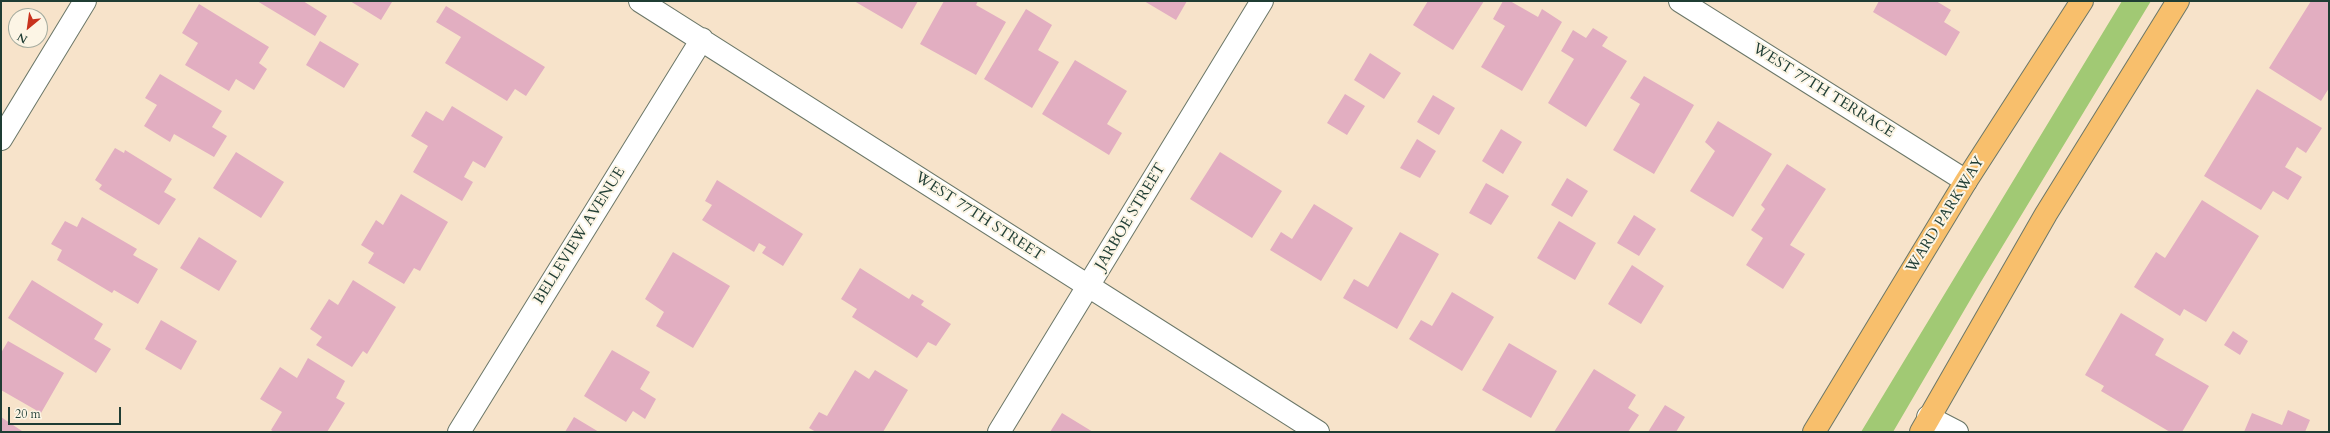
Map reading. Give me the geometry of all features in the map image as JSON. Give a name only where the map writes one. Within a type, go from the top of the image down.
[{"type":"main road","name":"WARD PARKWAY","points":[[1814,432],[1966,181],[2082,1]]},
{"type":"main road","points":[[1925,425],[2046,214],[2178,1]]},
{"type":"street","points":[[1,139],[85,1]]},
{"type":"street","name":"WEST 77TH STREET","points":[[640,1],[1318,432]]},
{"type":"street","name":"JARBOE STREET","points":[[999,432],[1262,1]]},
{"type":"street","name":"WEST 77TH TERRACE","points":[[1680,1],[1966,181]]},
{"type":"street","name":"BELLEVIEW AVENUE","points":[[459,432],[702,39]]},
{"type":"street","points":[[1925,425],[1957,432]]},
{"type":"green space","points":[[2122,1],[2151,1],[1979,285],[1893,432],[1861,432]]},
{"type":"building","points":[[257,1],[303,1],[327,16],[315,36]]},
{"type":"building","points":[[350,1],[391,1],[392,2],[381,20]]},
{"type":"building","points":[[854,1],[918,1],[902,29]]},
{"type":"building","points":[[944,1],[978,1],[976,5],[1006,22],[976,75],[920,44]]},
{"type":"building","points":[[1144,1],[1187,1],[1176,20]]},
{"type":"building","points":[[1428,1],[1484,1],[1453,50],[1413,25]]},
{"type":"building","points":[[1503,1],[1510,1],[1538,17],[1542,9],[1562,22],[1522,91],[1481,67],[1505,26],[1493,19]]},
{"type":"building","points":[[1879,1],[1936,1],[1951,10],[1944,22],[1960,32],[1946,56],[1873,12]]},
{"type":"building","points":[[2311,1],[2329,1],[2329,88],[2321,101],[2269,68]]},
{"type":"building","points":[[199,4],[269,47],[259,63],[267,69],[254,90],[236,79],[229,91],[185,65],[198,43],[182,33]]},
{"type":"building","points":[[446,6],[545,67],[526,96],[515,89],[507,101],[445,63],[461,37],[436,22]]},
{"type":"building","points":[[1026,9],[1052,25],[1038,50],[1059,62],[1032,108],[984,79]]},
{"type":"building","points":[[1593,28],[1608,37],[1602,46],[1627,61],[1586,127],[1548,103],[1574,59],[1561,51],[1573,30],[1586,38]]},
{"type":"building","points":[[320,41],[359,64],[344,88],[306,65]]},
{"type":"building","points":[[1370,53],[1401,73],[1384,99],[1354,80]]},
{"type":"building","points":[[1075,60],[1127,91],[1107,124],[1122,133],[1109,155],[1042,114]]},
{"type":"building","points":[[160,74],[222,111],[212,127],[227,136],[214,157],[174,134],[170,142],[144,126],[157,105],[145,98]]},
{"type":"building","points":[[1644,76],[1694,105],[1654,174],[1613,150],[1640,104],[1630,98]]},
{"type":"building","points":[[2257,89],[2322,128],[2306,153],[2297,147],[2285,167],[2302,177],[2288,200],[2273,191],[2261,210],[2204,176]]},
{"type":"building","points":[[1345,94],[1365,106],[1347,135],[1327,123]]},
{"type":"building","points":[[1433,95],[1455,108],[1439,135],[1417,122]]},
{"type":"building","points":[[452,106],[503,137],[485,168],[473,161],[464,177],[473,182],[462,201],[413,172],[428,146],[411,136],[426,111],[443,121]]},
{"type":"building","points":[[1718,121],[1772,154],[1733,217],[1690,191],[1715,151],[1705,142]]},
{"type":"building","points":[[1501,129],[1522,142],[1503,174],[1482,161]]},
{"type":"building","points":[[1417,139],[1436,151],[1420,178],[1400,168]]},
{"type":"building","points":[[115,148],[124,153],[125,150],[172,179],[164,192],[176,199],[159,225],[99,189],[102,185],[95,180]]},
{"type":"building","points":[[236,152],[284,182],[261,218],[213,188]]},
{"type":"building","points":[[1220,152],[1282,191],[1252,238],[1190,199]]},
{"type":"building","points":[[1787,164],[1826,189],[1790,245],[1805,254],[1783,289],[1746,265],[1763,238],[1751,230],[1765,209],[1761,205]]},
{"type":"building","points":[[1567,178],[1588,191],[1572,217],[1551,205]]},
{"type":"building","points":[[717,180],[803,234],[783,266],[762,253],[766,247],[759,243],[754,252],[702,220],[712,205],[705,201]]},
{"type":"building","points":[[1486,183],[1509,196],[1491,225],[1469,213]]},
{"type":"building","points":[[401,194],[448,222],[420,271],[414,268],[404,284],[368,263],[374,253],[361,245],[376,220],[383,225]]},
{"type":"building","points":[[2202,200],[2259,236],[2206,322],[2184,309],[2180,316],[2134,287],[2156,252],[2165,258]]},
{"type":"building","points":[[1314,204],[1353,228],[1321,281],[1270,250],[1281,232],[1292,239]]},
{"type":"building","points":[[1634,215],[1656,229],[1639,256],[1617,243]]},
{"type":"building","points":[[82,217],[137,249],[133,255],[158,269],[138,304],[114,290],[112,293],[57,260],[62,250],[51,244],[65,221],[77,227]]},
{"type":"building","points":[[1559,221],[1596,243],[1575,280],[1537,258]]},
{"type":"building","points":[[1400,232],[1439,254],[1397,329],[1343,298],[1354,279],[1368,287]]},
{"type":"building","points":[[199,237],[237,261],[219,291],[180,268]]},
{"type":"building","points":[[673,252],[730,286],[693,348],[656,326],[664,312],[645,299]]},
{"type":"building","points":[[1632,265],[1664,286],[1641,324],[1608,304]]},
{"type":"building","points":[[860,268],[909,299],[912,294],[924,301],[921,305],[951,324],[936,346],[928,342],[917,358],[852,317],[857,309],[841,299]]},
{"type":"building","points":[[32,280],[103,324],[94,339],[111,349],[96,373],[8,318]]},
{"type":"building","points":[[353,280],[396,307],[367,354],[363,351],[352,367],[316,345],[322,337],[310,329],[329,299],[338,305]]},
{"type":"building","points":[[1452,292],[1494,317],[1462,371],[1409,339],[1421,320],[1432,326]]},
{"type":"building","points":[[2121,313],[2164,339],[2155,355],[2209,386],[2182,432],[2170,432],[2101,391],[2104,386],[2085,375]]},
{"type":"building","points":[[161,320],[197,341],[181,370],[145,349]]},
{"type":"building","points":[[2233,331],[2248,341],[2240,355],[2224,345]]},
{"type":"building","points":[[8,341],[64,373],[41,413],[1,390],[1,353]]},
{"type":"building","points":[[1509,343],[1557,371],[1531,418],[1482,390]]},
{"type":"building","points":[[612,350],[650,372],[640,389],[656,399],[645,419],[633,411],[626,422],[584,396]]},
{"type":"building","points":[[308,358],[345,381],[336,398],[345,403],[327,432],[274,432],[271,430],[282,412],[260,399],[280,367],[297,378]]},
{"type":"building","points":[[1594,369],[1636,395],[1628,408],[1639,415],[1628,432],[1554,432]]},
{"type":"building","points":[[855,370],[869,379],[875,370],[908,390],[883,432],[816,432],[809,428],[819,412],[827,416]]},
{"type":"building","points":[[1665,405],[1685,417],[1676,432],[1648,432]]},
{"type":"building","points":[[2288,410],[2310,420],[2305,432],[2244,432],[2252,413],[2282,425]]},
{"type":"building","points":[[1062,413],[1093,432],[1050,432]]},
{"type":"building","points":[[1,417],[22,431],[22,432],[1,432]]},
{"type":"building","points":[[574,417],[599,432],[565,432]]}]
